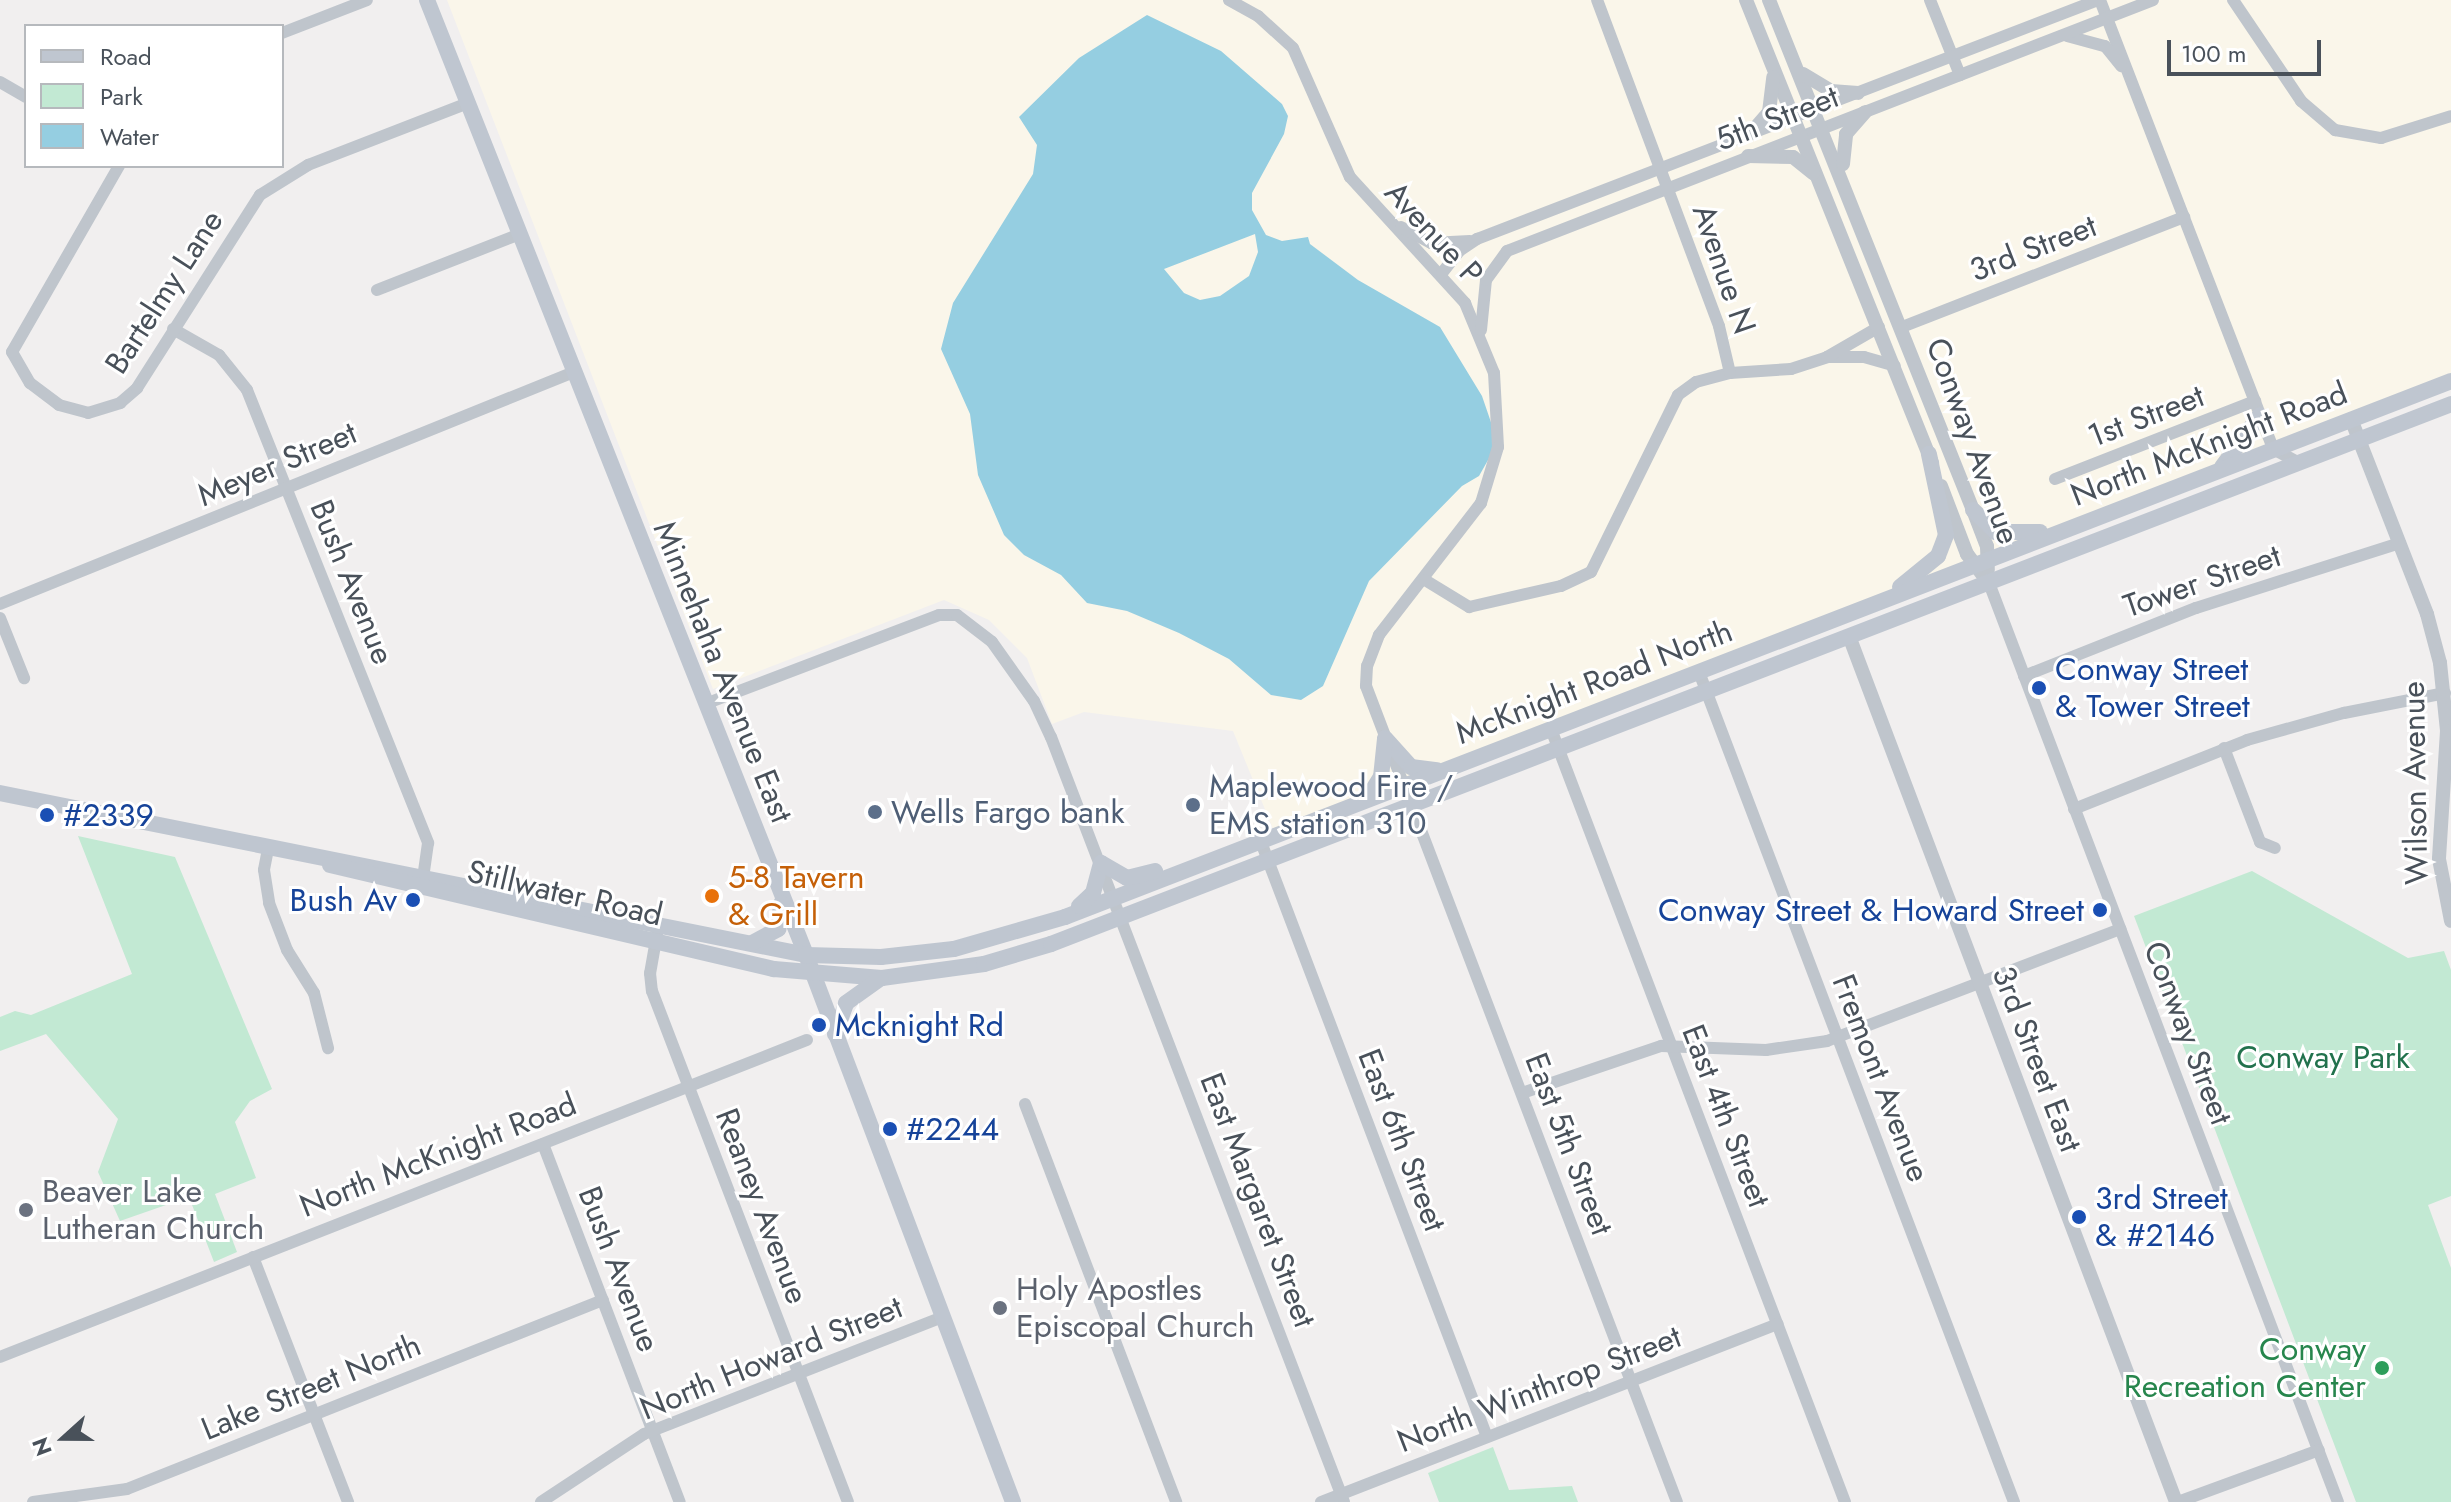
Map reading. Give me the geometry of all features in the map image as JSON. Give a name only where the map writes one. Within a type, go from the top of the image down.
[{"type":"main road","name":"Minnehaha Avenue East","points":[[427,0],[806,955],[1013,1502]]},
{"type":"main road","name":"North McKnight Road","points":[[1981,563],[2451,381]]},
{"type":"main road","name":"North McKnight Road","points":[[1989,583],[2451,404]]},
{"type":"main road","points":[[2218,471],[2257,408]]},
{"type":"main road","points":[[1878,602],[1929,565],[1943,547],[1946,527],[1930,474],[1929,454]]},
{"type":"main road","points":[[1973,510],[1996,532],[2009,535],[2088,521]]},
{"type":"main road","name":"McKnight Road North","points":[[806,955],[940,952],[1065,917],[1981,563]]},
{"type":"main road","name":"McKnight Road North","points":[[812,974],[882,978],[1000,961],[1122,917],[1989,583]]},
{"type":"main road","points":[[1385,738],[1411,767],[1426,772],[1449,768]]},
{"type":"main road","points":[[1365,801],[1381,777],[1385,738]]},
{"type":"main road","name":"Stillwater Road","points":[[0,793],[422,882],[806,955]]},
{"type":"main road","points":[[1065,917],[1093,893],[1101,863],[1127,878],[1192,866]]},
{"type":"main road","name":"Stillwater Road","points":[[422,882],[655,944],[812,974]]},
{"type":"main road","points":[[750,944],[778,929],[779,889]]},
{"type":"main road","points":[[835,1035],[846,1003],[882,978]]},
{"type":"street","points":[[284,32],[367,0]]},
{"type":"street","name":"Avenue P","points":[[1229,0],[1258,16],[1293,48],[1316,89],[1350,177],[1380,213],[1442,273],[1465,303],[1481,337],[1500,409],[1495,466],[1471,521],[1379,635],[1367,666],[1370,703],[1405,785]]},
{"type":"street","name":"Avenue N","points":[[1425,580],[1469,607],[1561,586],[1591,572],[1678,395],[1696,382],[1730,373],[1719,326],[1597,0]]},
{"type":"street","name":"Conway Avenue","points":[[1746,0],[1929,454],[1989,583]]},
{"type":"street","name":"Conway Avenue","points":[[1769,0],[1816,109],[1973,510],[1981,563]]},
{"type":"street","points":[[1930,0],[1960,75]]},
{"type":"street","points":[[2048,19],[2069,0]]},
{"type":"street","points":[[2099,0],[2273,449],[2299,463]]},
{"type":"street","name":"5th Street","points":[[1442,273],[1459,251],[1477,239],[2099,0]]},
{"type":"street","name":"5th Street","points":[[1481,337],[1486,280],[1507,251],[2153,0]]},
{"type":"street","points":[[2233,0],[2301,101],[2335,130],[2381,138],[2447,115]]},
{"type":"street","points":[[2060,36],[2089,38],[2105,46],[2131,80]]},
{"type":"street","points":[[1750,134],[1761,125],[1774,97],[1772,64]]},
{"type":"street","points":[[1798,69],[1820,87],[1858,93]]},
{"type":"street","points":[[0,82],[24,96]]},
{"type":"street","name":"Bartelmy Lane","points":[[6,353],[45,398],[77,412],[100,412],[129,396],[248,209],[275,183],[308,165],[468,103]]},
{"type":"street","points":[[1846,184],[1842,147],[1865,112]]},
{"type":"street","points":[[1748,156],[1793,157],[1823,185]]},
{"type":"street","points":[[6,353],[118,168]]},
{"type":"street","points":[[1380,213],[1431,243],[1477,239]]},
{"type":"street","name":"3rd Street","points":[[1902,327],[2184,217]]},
{"type":"street","points":[[377,290],[520,234]]},
{"type":"street","points":[[1730,373],[1772,372],[1827,357],[1879,327]]},
{"type":"street","name":"Bush Avenue","points":[[173,329],[219,355],[240,376],[428,843],[422,882]]},
{"type":"street","points":[[1886,343],[1898,342],[1938,443],[1943,450],[1950,450]]},
{"type":"street","points":[[1827,357],[1864,357],[1895,366]]},
{"type":"street","name":"Meyer Street","points":[[0,604],[574,372]]},
{"type":"street","name":"1st Street","points":[[2055,479],[2257,408]]},
{"type":"street","name":"Wilson Avenue","points":[[2351,419],[2433,634],[2445,693],[2439,859],[2451,921]]},
{"type":"street","name":"Tower Street","points":[[2024,676],[2184,612],[2400,543]]},
{"type":"street","name":"Conway Street","points":[[1989,583],[2338,1502]]},
{"type":"street","name":"East Margaret Street","points":[[729,695],[925,620],[957,615],[992,642],[1034,701],[1101,863],[1343,1498]]},
{"type":"street","points":[[0,618],[24,678]]},
{"type":"street","name":"3rd Street East","points":[[1849,636],[2177,1502]]},
{"type":"street","name":"Fremont Avenue","points":[[1699,672],[2014,1502]]},
{"type":"street","points":[[698,685],[729,695]]},
{"type":"street","points":[[2074,809],[2224,748],[2344,713],[2445,693]]},
{"type":"street","points":[[705,704],[729,695]]},
{"type":"street","name":"East 4th Street","points":[[1551,729],[1845,1502]]},
{"type":"street","points":[[2224,748],[2260,842],[2275,848]]},
{"type":"street","name":"East 5th Street","points":[[1405,785],[1677,1502]]},
{"type":"street","name":"East 6th Street","points":[[1261,842],[1487,1437]]},
{"type":"street","points":[[268,849],[264,870],[269,903],[287,950],[314,993],[328,1048]]},
{"type":"street","name":"Reaney Avenue","points":[[659,925],[650,982],[848,1502]]},
{"type":"street","points":[[1522,1093],[1672,1044],[1766,1050],[1838,1038],[2120,929]]},
{"type":"street","name":"North McKnight Road","points":[[0,1357],[807,1040]]},
{"type":"street","points":[[1025,1104],[1176,1502]]},
{"type":"street","name":"Bush Avenue","points":[[543,1144],[680,1502]]},
{"type":"street","points":[[253,1257],[348,1502]]},
{"type":"street","name":"Lake Street North","points":[[33,1502],[127,1489],[603,1300]]},
{"type":"street","name":"North Howard Street","points":[[541,1502],[653,1430],[942,1317]]},
{"type":"street","name":"North Winthrop Street","points":[[1321,1502],[1343,1498],[1487,1437],[1777,1324]]},
{"type":"street","points":[[2177,1502],[2319,1450]]},
{"type":"shaded area","points":[[447,0],[2451,0],[2451,374],[1273,829],[1233,731],[1084,712],[1052,724],[1027,658],[989,620],[944,600],[713,689]]},
{"type":"green space","points":[[78,836],[175,857],[272,1089],[250,1101],[235,1122],[256,1178],[215,1194],[237,1252],[214,1262],[189,1197],[120,1221],[98,1172],[118,1119],[46,1034],[0,1051],[0,1017],[15,1011],[31,1015],[132,974]]},
{"type":"green space","name":"Conway Park","points":[[2252,871],[2408,958],[2444,951],[2451,970],[2451,1196],[2428,1205],[2451,1268],[2451,1502],[2356,1502],[2134,916]]},
{"type":"green space","points":[[1493,1447],[1509,1490],[1572,1486],[1578,1502],[1439,1502],[1428,1473]]},
{"type":"water","points":[[1147,15],[1221,51],[1282,104],[1288,116],[1284,134],[1252,193],[1252,210],[1266,235],[1282,241],[1308,237],[1310,244],[1358,280],[1440,327],[1482,396],[1496,446],[1479,476],[1462,486],[1369,581],[1323,686],[1301,700],[1271,695],[1229,659],[1179,633],[1127,611],[1087,603],[1061,575],[1024,555],[1004,535],[978,475],[970,414],[941,349],[953,303],[1033,174],[1037,145],[1019,117],[1079,58]],"holes":[[[1255,234],[1258,252],[1249,276],[1220,296],[1200,300],[1184,293],[1164,269]]]},
{"type":"place","name":"Conway Street & Tower Street","points":[[2039,688]]},
{"type":"place","name":"Maplewood Fire / EMS station 310","points":[[1193,805]]},
{"type":"place","name":"Wells Fargo bank","points":[[875,812]]},
{"type":"place","name":"#2339","points":[[47,815]]},
{"type":"place","name":"5-8 Tavern & Grill","points":[[712,896]]},
{"type":"place","name":"Bush Av","points":[[413,900]]},
{"type":"place","name":"Conway Street & Howard Street","points":[[2100,910]]},
{"type":"place","name":"Mcknight Rd","points":[[819,1025]]},
{"type":"place","name":"#2244","points":[[890,1129]]},
{"type":"place","name":"Beaver Lake Lutheran Church","points":[[26,1210]]},
{"type":"place","name":"3rd Street & #2146","points":[[2079,1217]]},
{"type":"place","name":"Holy Apostles Episcopal Church","points":[[1000,1308]]},
{"type":"place","name":"Conway Recreation Center","points":[[2382,1368]]}]
